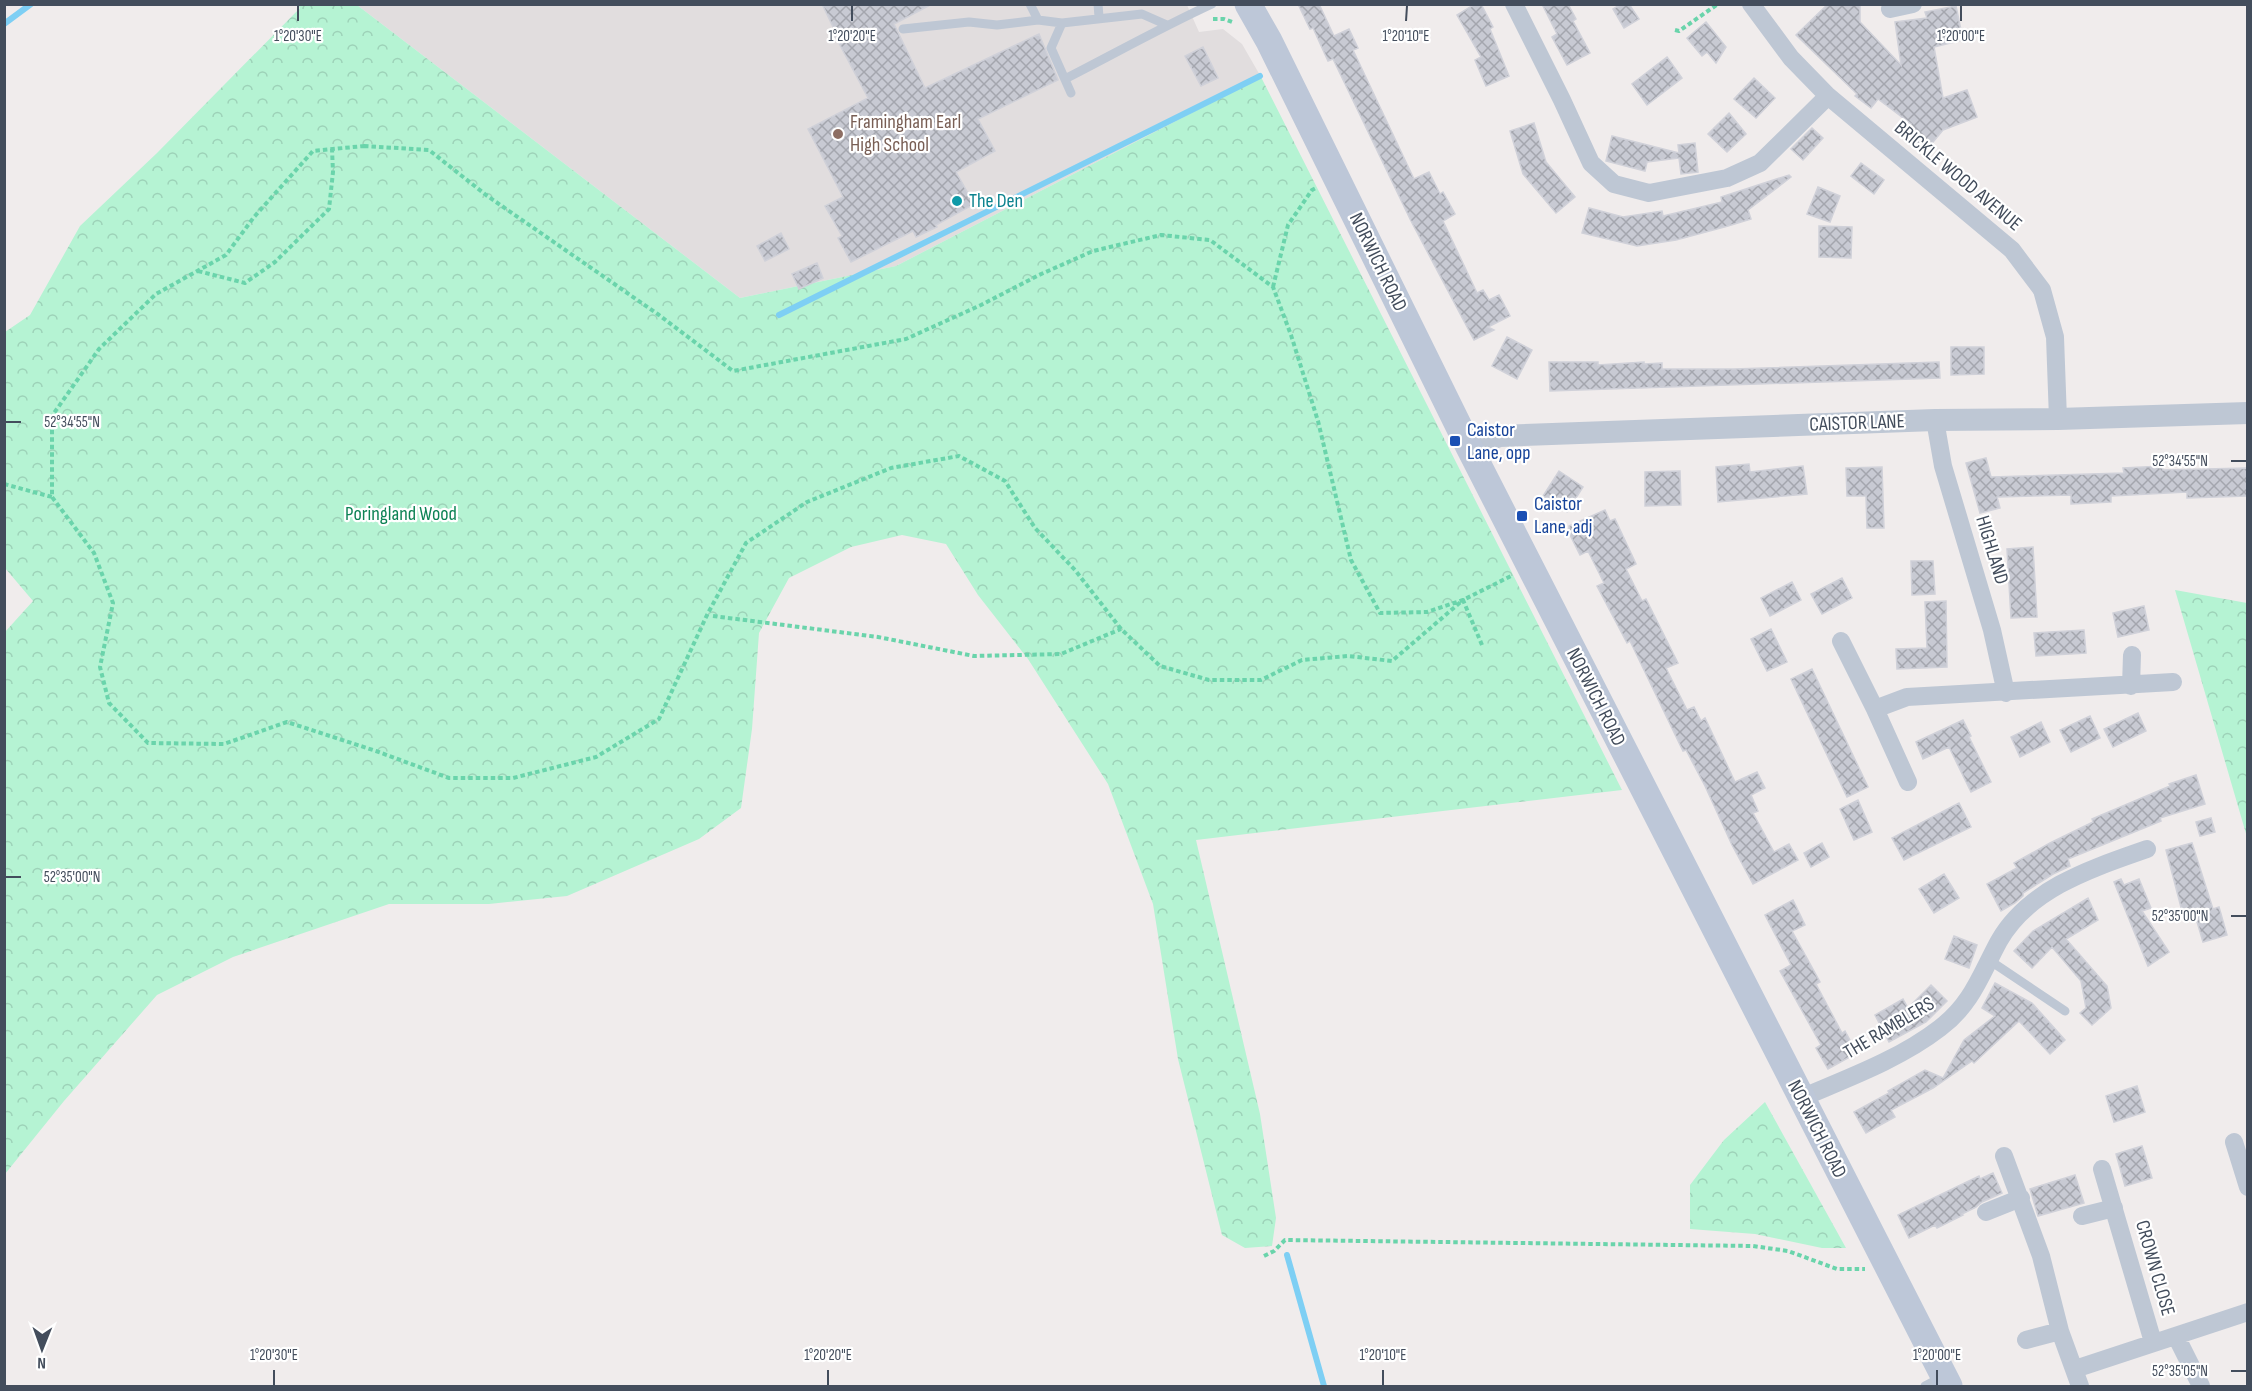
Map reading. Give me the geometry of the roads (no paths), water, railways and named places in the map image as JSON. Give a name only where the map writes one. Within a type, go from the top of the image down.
[{"type":"main road","name":"NORWICH ROAD","points":[[1248,4],[1269,41],[1469,447],[1886,1262],[1939,1383]]},
{"type":"street","points":[[1514,4],[1591,163],[1614,184],[1649,193],[1727,178],[1760,163],[1828,96]]},
{"type":"street","name":"BRICKLE WOOD AVENUE","points":[[1751,4],[1791,58],[1828,96],[2012,250],[2042,290],[2055,337],[2058,419]]},
{"type":"street","points":[[1890,9],[1913,4]]},
{"type":"street","name":"CAISTOR LANE","points":[[1469,447],[1500,436],[1935,420],[2247,413]]},
{"type":"street","name":"HIGHLAND","points":[[1935,420],[1943,466],[1992,630],[2006,693]]},
{"type":"street","points":[[1841,641],[1908,782]]},
{"type":"street","points":[[2131,686],[2132,655]]},
{"type":"street","points":[[1875,709],[1908,697],[2173,682]]},
{"type":"street","name":"THE RAMBLERS","points":[[1802,1098],[1852,1077],[1941,1027],[1971,996],[2000,939],[2020,911],[2044,894],[2111,861],[2147,849]]},
{"type":"street","points":[[2234,1142],[2247,1187]]},
{"type":"street","points":[[2004,1156],[2041,1256],[2060,1331],[2080,1386]]},
{"type":"street","name":"CROWN CLOSE","points":[[2102,1169],[2153,1342]]},
{"type":"street","points":[[1986,1212],[2021,1198]]},
{"type":"street","name":"CROWN CLOSE","points":[[2082,1216],[2114,1208]]},
{"type":"street","points":[[2075,1369],[2247,1312]]},
{"type":"street","points":[[2026,1340],[2060,1331]]},
{"type":"street","points":[[2176,1336],[2201,1386]]},
{"type":"lane","points":[[1030,4],[1038,20]]},
{"type":"lane","points":[[1098,4],[1099,17]]},
{"type":"lane","points":[[1065,80],[1167,25],[1212,4]]},
{"type":"lane","points":[[903,29],[969,22],[997,24],[1038,20],[1062,23],[1099,17],[1142,14],[1167,25]]},
{"type":"lane","points":[[1062,23],[1051,48],[1071,93]]},
{"type":"lane","points":[[1989,960],[2065,1011]]},
{"type":"waterway","points":[[4,24],[31,4]]},
{"type":"waterway","points":[[779,315],[1260,76]]},
{"type":"waterway","points":[[1287,1255],[1324,1386]]},
{"type":"place","name":"Framingham Earl High School","points":[[838,134]]},
{"type":"place","name":"The Den","points":[[957,201]]},
{"type":"place","name":"Caistor Lane, opp","points":[[1455,441]]},
{"type":"place","name":"Caistor Lane, adj","points":[[1522,516]]},
{"type":"park label","name":"Poringland Wood","points":[[401,514]]}]
